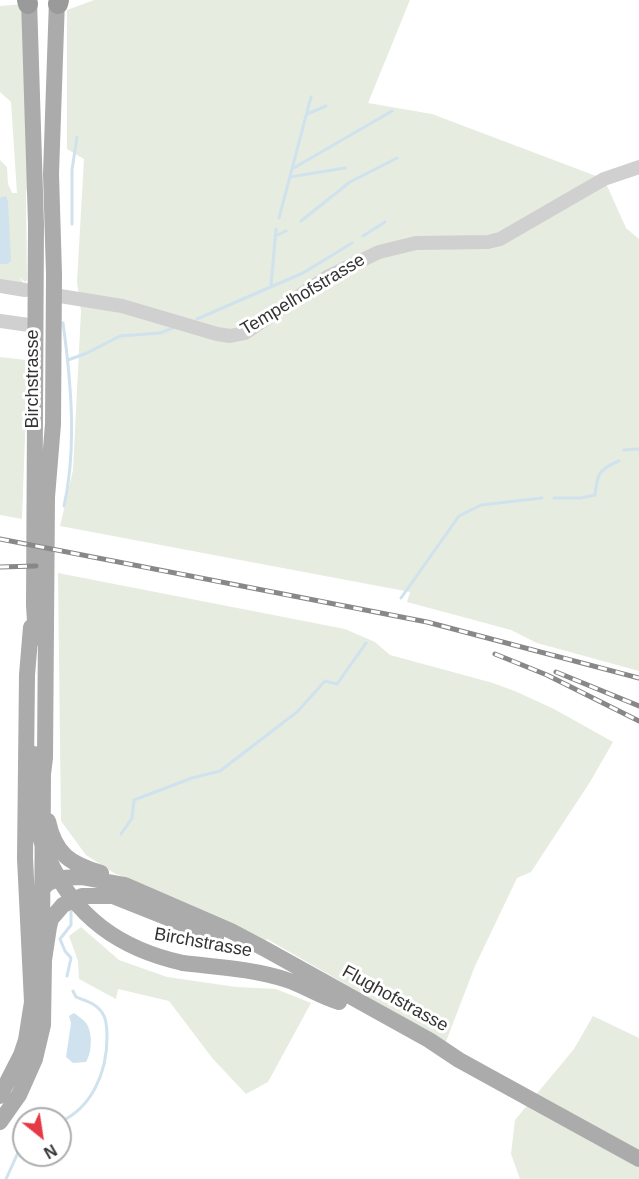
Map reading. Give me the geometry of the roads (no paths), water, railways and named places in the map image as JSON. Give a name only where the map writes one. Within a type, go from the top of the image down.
[{"type":"main road","name":"Birchstrasse","points":[[0,1096],[21,1055],[30,1022],[32,1002],[25,858],[27,675],[34,605],[36,326],[35,162],[28,1]]},
{"type":"main road","name":"Birchstrasse","points":[[58,1],[51,174],[53,424],[47,497],[36,823],[49,860],[65,890],[80,909],[97,925],[119,940],[152,956],[183,963],[252,971],[273,976],[339,1002],[441,1057],[459,1060]]},
{"type":"main road","points":[[36,326],[53,326]]},
{"type":"main road","name":"Birchstrasse","points":[[34,605],[39,756],[48,822],[57,847],[75,864],[117,878],[125,885]]},
{"type":"main road","name":"Birchstrasse","points":[[39,756],[43,774],[42,950],[44,960]]},
{"type":"main road","points":[[42,888],[70,877],[125,885]]},
{"type":"main road","name":"Flughofstrasse","points":[[125,885],[193,914],[256,945],[639,1159]]},
{"type":"main road","name":"Birchstrasse","points":[[28,919],[35,898],[42,888]]},
{"type":"main road","name":"Birchstrasse","points":[[0,1121],[28,1078],[37,1050],[43,1025],[44,960],[51,919],[63,905],[82,896],[113,896],[212,935],[262,957],[330,994],[339,1002]]},
{"type":"street","name":"Tempelhofstrasse","points":[[60,296],[122,306],[217,334],[230,336],[245,333],[308,289],[372,254],[416,243],[488,242],[500,239],[604,179],[639,167]]},
{"type":"street","points":[[0,286],[24,290]]},
{"type":"street","points":[[0,321],[36,326]]},
{"type":"water","points":[[6,196],[11,261],[7,264],[0,264],[0,198]]},
{"type":"water","points":[[74,1013],[85,1022],[90,1032],[90,1048],[86,1062],[73,1063],[66,1057],[71,1023],[69,1016]]},
{"type":"waterway","points":[[279,218],[311,97]]},
{"type":"waterway","points":[[307,114],[326,106]]},
{"type":"waterway","points":[[292,169],[392,111]]},
{"type":"waterway","points":[[72,224],[72,170],[77,137]]},
{"type":"waterway","points":[[301,221],[350,182],[397,158]]},
{"type":"waterway","points":[[290,177],[345,168]]},
{"type":"waterway","points":[[363,236],[385,222]]},
{"type":"waterway","points":[[271,286],[276,229]]},
{"type":"waterway","points":[[275,236],[286,231]]},
{"type":"waterway","points":[[197,319],[303,273],[352,243]]},
{"type":"waterway","points":[[63,323],[72,438],[64,506]]},
{"type":"waterway","points":[[68,360],[120,336],[160,333],[173,328]]},
{"type":"waterway","points":[[624,450],[639,449]]},
{"type":"waterway","points":[[554,498],[581,498],[595,495],[600,473],[619,461]]},
{"type":"waterway","points":[[401,598],[459,516],[481,505],[542,498]]},
{"type":"waterway","points":[[121,834],[132,818],[134,800],[192,778],[220,771],[297,712],[325,681],[337,684],[366,643]]},
{"type":"waterway","points":[[67,976],[71,958],[60,939],[71,925],[71,909]]},
{"type":"waterway","points":[[72,1114],[89,1097],[101,1075],[107,1028],[101,1011],[95,1005],[76,997],[73,991]]},
{"type":"waterway","points":[[6,1179],[12,1166]]},
{"type":"railway","points":[[0,539],[427,622],[639,678]]},
{"type":"railway","points":[[0,567],[36,566]]},
{"type":"railway","points":[[495,654],[547,675],[639,721]]},
{"type":"railway","points":[[556,672],[639,706]]}]
